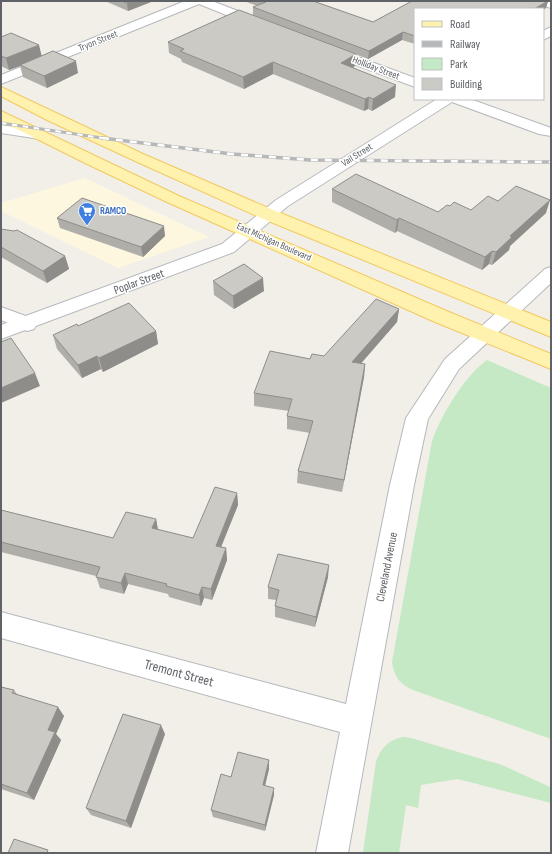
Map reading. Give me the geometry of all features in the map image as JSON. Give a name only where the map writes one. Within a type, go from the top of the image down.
[{"type":"main road","name":"East Michigan Boulevard","points":[[1,91],[138,158],[508,314],[551,330]]},
{"type":"main road","name":"East Michigan Boulevard","points":[[1,115],[90,160],[484,335],[551,362]]},
{"type":"street","name":"Tryon Street","points":[[1,80],[195,1]]},
{"type":"street","points":[[202,1],[275,29]]},
{"type":"street","points":[[539,1],[551,5]]},
{"type":"street","name":"Holliday Street","points":[[319,46],[414,83]]},
{"type":"street","name":"Vail Street","points":[[268,214],[341,165],[445,100]]},
{"type":"street","points":[[460,100],[544,131],[551,132]]},
{"type":"street","points":[[1,129],[40,135]]},
{"type":"street","name":"Poplar Street","points":[[1,332],[27,324],[228,248],[268,214]]},
{"type":"street","name":"Cleveland Avenue","points":[[332,853],[402,485],[417,418],[452,364],[551,273]]},
{"type":"street","points":[[1,313],[27,324]]},
{"type":"street","name":"Tremont Street","points":[[1,625],[358,722]]},
{"type":"shaded area","points":[[85,178],[209,237],[118,268],[1,211],[1,203]]},
{"type":"green space","points":[[487,360],[551,388],[551,739],[413,690],[398,679],[394,672],[392,662],[432,441],[441,419],[454,397],[470,376]]},
{"type":"green space","points":[[403,737],[411,738],[502,765],[550,787],[551,803],[458,779],[421,785],[418,808],[406,805],[399,853],[363,853],[376,762],[386,745],[393,740]]},
{"type":"building","points":[[122,1],[133,1],[127,3]]},
{"type":"building","points":[[265,1],[313,1],[373,22],[412,1],[548,1],[536,8],[414,8],[414,36],[403,32],[369,51],[253,7],[266,2]]},
{"type":"building","points":[[239,10],[356,54],[341,63],[396,85],[373,99],[369,97],[365,99],[273,62],[243,77],[180,51],[184,49],[168,42]]},
{"type":"building","points":[[11,33],[39,45],[6,58],[1,56],[1,37]]},
{"type":"building","points":[[53,51],[76,61],[44,76],[20,65]]},
{"type":"building","points":[[356,174],[438,212],[447,205],[450,206],[454,202],[471,210],[488,196],[498,201],[516,186],[550,200],[510,236],[512,237],[496,252],[492,251],[485,257],[399,218],[397,220],[332,189]]},
{"type":"building","points":[[82,198],[164,226],[141,247],[57,218]]},
{"type":"building","points":[[1,229],[17,230],[65,256],[43,271],[1,247]]},
{"type":"building","points":[[244,264],[263,278],[233,296],[213,281]]},
{"type":"building","points":[[376,299],[399,309],[352,362],[365,364],[344,480],[298,471],[313,421],[287,416],[292,399],[254,393],[270,351],[310,359],[312,354],[324,356]]},
{"type":"building","points":[[129,303],[156,331],[99,358],[97,356],[78,365],[53,335],[77,324],[78,326]]},
{"type":"building","points":[[11,338],[35,373],[1,388],[1,342]]},
{"type":"building","points":[[215,487],[237,493],[216,546],[226,548],[211,589],[202,587],[199,595],[166,586],[167,584],[125,573],[121,583],[96,577],[100,567],[1,542],[1,510],[113,538],[126,512],[156,519],[152,528],[193,538]]},
{"type":"building","points":[[278,554],[329,565],[316,617],[275,606],[279,590],[268,587]]},
{"type":"building","points":[[1,687],[14,690],[12,693],[58,707],[48,730],[55,732],[27,793],[1,784]]},
{"type":"building","points":[[123,714],[161,725],[126,821],[86,808]]},
{"type":"building","points":[[238,752],[269,760],[263,785],[274,788],[265,825],[211,810],[221,774],[231,777]]},
{"type":"building","points":[[14,839],[48,850],[47,853],[8,853]]},
{"type":"railway","points":[[1,123],[103,138]]},
{"type":"railway","points":[[103,138],[232,154],[310,160],[551,162]]},
{"type":"railway","points":[[103,138],[109,139]]},
{"type":"place","name":"RAMCO","points":[[87,226]]}]
